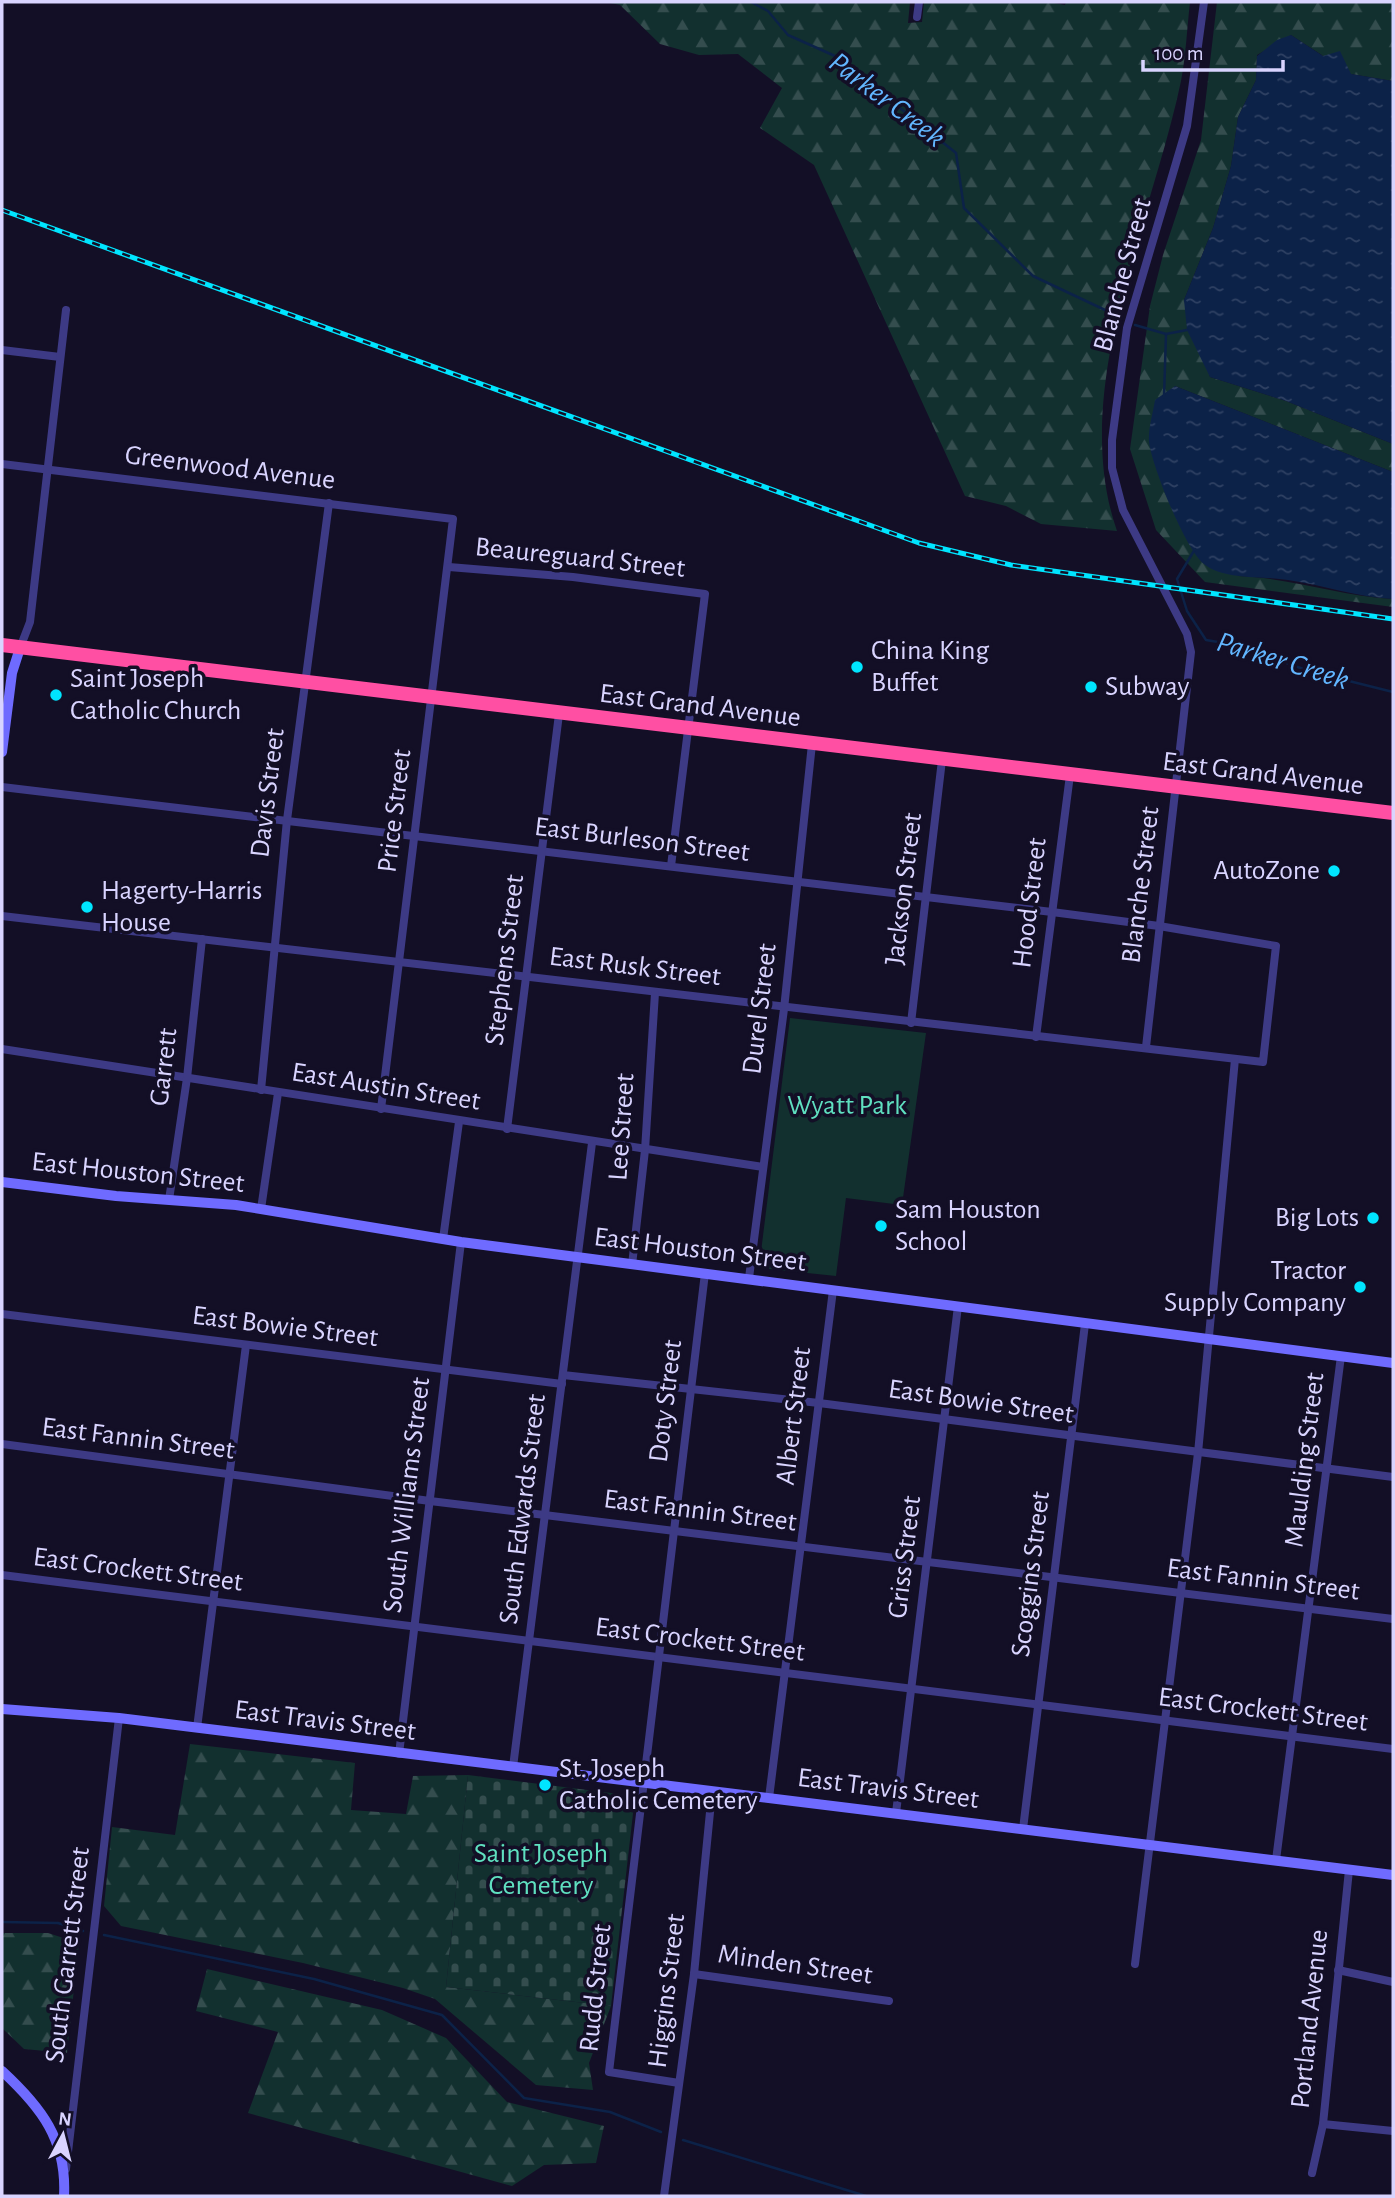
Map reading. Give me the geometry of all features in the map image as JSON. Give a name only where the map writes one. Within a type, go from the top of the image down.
[{"type":"highway","name":"East Grand Avenue","points":[[2,646],[1175,789],[1393,813]]},
{"type":"street","points":[[917,16],[919,2]]},
{"type":"street","name":"Blanche Street","points":[[1146,1047],[1191,652],[1187,634],[1123,510],[1112,468],[1112,440],[1124,339],[1185,135],[1204,2]]},
{"type":"street","points":[[2,752],[12,673],[30,622],[66,310]]},
{"type":"street","points":[[2,350],[60,357]]},
{"type":"street","name":"Greenwood Avenue","points":[[2,464],[453,519]]},
{"type":"street","name":"Davis Street","points":[[261,1090],[287,820],[329,503]]},
{"type":"street","name":"Price Street","points":[[381,1109],[453,519]]},
{"type":"street","name":"Beaureguard Street","points":[[449,567],[705,594],[687,729]]},
{"type":"street","name":"Stephens Street","points":[[507,1129],[559,714]]},
{"type":"street","points":[[671,866],[687,729]]},
{"type":"street","name":"Durel Street","points":[[750,1278],[799,881],[812,744]]},
{"type":"street","name":"Jackson Street","points":[[911,1023],[942,761]]},
{"type":"street","name":"Hood Street","points":[[1036,1037],[1070,775]]},
{"type":"street","name":"East Burleson Street","points":[[2,787],[1052,912],[1159,926],[1276,946],[1263,1062]]},
{"type":"street","name":"East Rusk Street","points":[[2,916],[526,976],[784,1009],[1263,1062]]},
{"type":"street","name":"Garrett","points":[[169,1200],[187,1078],[202,939]]},
{"type":"street","name":"Lee Street","points":[[632,1265],[645,1150],[655,993]]},
{"type":"street","name":"East Austin Street","points":[[2,1049],[592,1143],[763,1167]]},
{"type":"street","points":[[1135,1964],[1198,1453],[1235,1059]]},
{"type":"street","points":[[261,1209],[278,1093]]},
{"type":"street","points":[[443,1239],[459,1122]]},
{"type":"street","name":"South Edwards Street","points":[[513,1768],[592,1143]]},
{"type":"street","name":"East Houston Street","points":[[2,1182],[261,1209],[461,1242],[1393,1363]]},
{"type":"street","name":"South Williams Street","points":[[399,1754],[461,1242]]},
{"type":"street","name":"Doty Street","points":[[642,1784],[705,1273]]},
{"type":"street","name":"Albert Street","points":[[769,1798],[833,1290]]},
{"type":"street","name":"Griss Street","points":[[896,1813],[958,1307]]},
{"type":"street","name":"East Bowie Street","points":[[2,1314],[445,1370],[691,1389],[819,1403],[1393,1477]]},
{"type":"street","name":"Scoggins Street","points":[[1023,1829],[1085,1324]]},
{"type":"street","points":[[197,1728],[246,1345]]},
{"type":"street","name":"Maulding Street","points":[[1276,1860],[1341,1356]]},
{"type":"street","name":"East Fannin Street","points":[[2,1444],[430,1501],[1393,1619]]},
{"type":"street","name":"East Crockett Street","points":[[2,1575],[1393,1749]]},
{"type":"street","name":"East Travis Street","points":[[2,1709],[119,1718],[1393,1875]]},
{"type":"street","name":"South Garrett Street","points":[[64,2196],[119,1718]]},
{"type":"street","name":"Rudd Street","points":[[642,1784],[609,2072],[679,2083]]},
{"type":"street","name":"Higgins Street","points":[[664,2196],[694,1974],[712,1792]]},
{"type":"street","name":"Portland Avenue","points":[[1312,2172],[1323,2124],[1349,1870]]},
{"type":"street","points":[[1338,1970],[1393,1982]]},
{"type":"street","name":"Minden Street","points":[[694,1974],[889,2001]]},
{"type":"street","points":[[2,2071],[48,2121],[65,2179]]},
{"type":"street","points":[[1323,2124],[1393,2131]]},
{"type":"green space","points":[[606,2],[910,2],[908,23],[922,22],[924,2],[1049,2],[1065,5],[1066,2],[1190,2],[1181,81],[1120,306],[1108,364],[1102,421],[1104,477],[1117,531],[1041,524],[1006,506],[965,496],[814,165],[760,128],[782,88],[738,54],[699,55],[660,44],[620,5]]},
{"type":"green space","points":[[1217,2],[1393,2],[1393,81],[1351,74],[1291,35],[1257,55],[1256,80],[1238,117],[1231,166],[1213,228],[1184,300],[1210,377],[1286,401],[1393,444],[1393,472],[1175,386],[1238,576],[1393,599],[1393,607],[1205,582],[1156,530],[1130,449],[1150,306],[1163,255],[1201,140]]},
{"type":"green space","name":"Wyatt Park","points":[[790,1018],[926,1033],[902,1205],[846,1198],[836,1276],[759,1268]]},
{"type":"green space","points":[[190,1744],[355,1763],[351,1810],[406,1814],[413,1776],[468,1775],[446,1987],[611,2006],[589,2063],[593,2090],[536,2085],[435,1999],[403,1988],[303,1963],[121,1926],[104,1906],[112,1827],[175,1835]]},
{"type":"green space","name":"Saint Joseph Cemetery","points":[[468,1775],[635,1796],[611,2006],[446,1987]]},
{"type":"green space","points":[[2,1933],[48,1933],[79,1943],[67,2053],[24,2049],[2,2028]]},
{"type":"green space","points":[[207,1969],[382,2010],[446,2038],[507,2102],[604,2126],[596,2163],[544,2165],[512,2186],[248,2113],[278,2032],[196,2011]]},
{"type":"water","points":[[1291,35],[1323,56],[1340,51],[1351,74],[1393,81],[1393,444],[1286,401],[1210,377],[1187,330],[1184,300],[1213,228],[1231,166],[1238,117],[1256,80],[1257,56],[1277,40]]},
{"type":"water","points":[[1175,386],[1393,472],[1393,599],[1288,580],[1222,573],[1204,564],[1188,542],[1170,506],[1149,442],[1155,400]]},
{"type":"waterway","name":"Parker Creek","points":[[751,2],[768,11],[788,35],[835,56],[956,153],[964,208],[1033,276],[1122,318]]},
{"type":"waterway","name":"Parker Creek","points":[[1135,325],[1166,334],[1164,397]]},
{"type":"waterway","points":[[1166,334],[1187,330]]},
{"type":"waterway","name":"Parker Creek","points":[[1195,549],[1177,579],[1187,611],[1206,640],[1236,645],[1309,671],[1393,692]]},
{"type":"waterway","points":[[2,1922],[58,1923],[83,1931]]},
{"type":"waterway","points":[[104,1935],[314,1979],[442,2015],[524,2098],[610,2112],[661,2132]]},
{"type":"waterway","points":[[683,2140],[866,2196]]},
{"type":"railway","points":[[2,210],[919,543],[1011,565],[1393,619]]},
{"type":"place","name":"China King Buffet","points":[[857,667]]},
{"type":"place","name":"Subway","points":[[1091,687]]},
{"type":"place","name":"Saint Joseph Catholic Church","points":[[56,695]]},
{"type":"place","name":"AutoZone","points":[[1334,871]]},
{"type":"place","name":"Hagerty-Harris House","points":[[87,907]]},
{"type":"place","name":"Big Lots","points":[[1373,1218]]},
{"type":"place","name":"Sam Houston School","points":[[881,1226]]},
{"type":"place","name":"Tractor Supply Company","points":[[1360,1287]]},
{"type":"place","name":"St. Joseph Catholic Cemetery","points":[[545,1785]]}]
